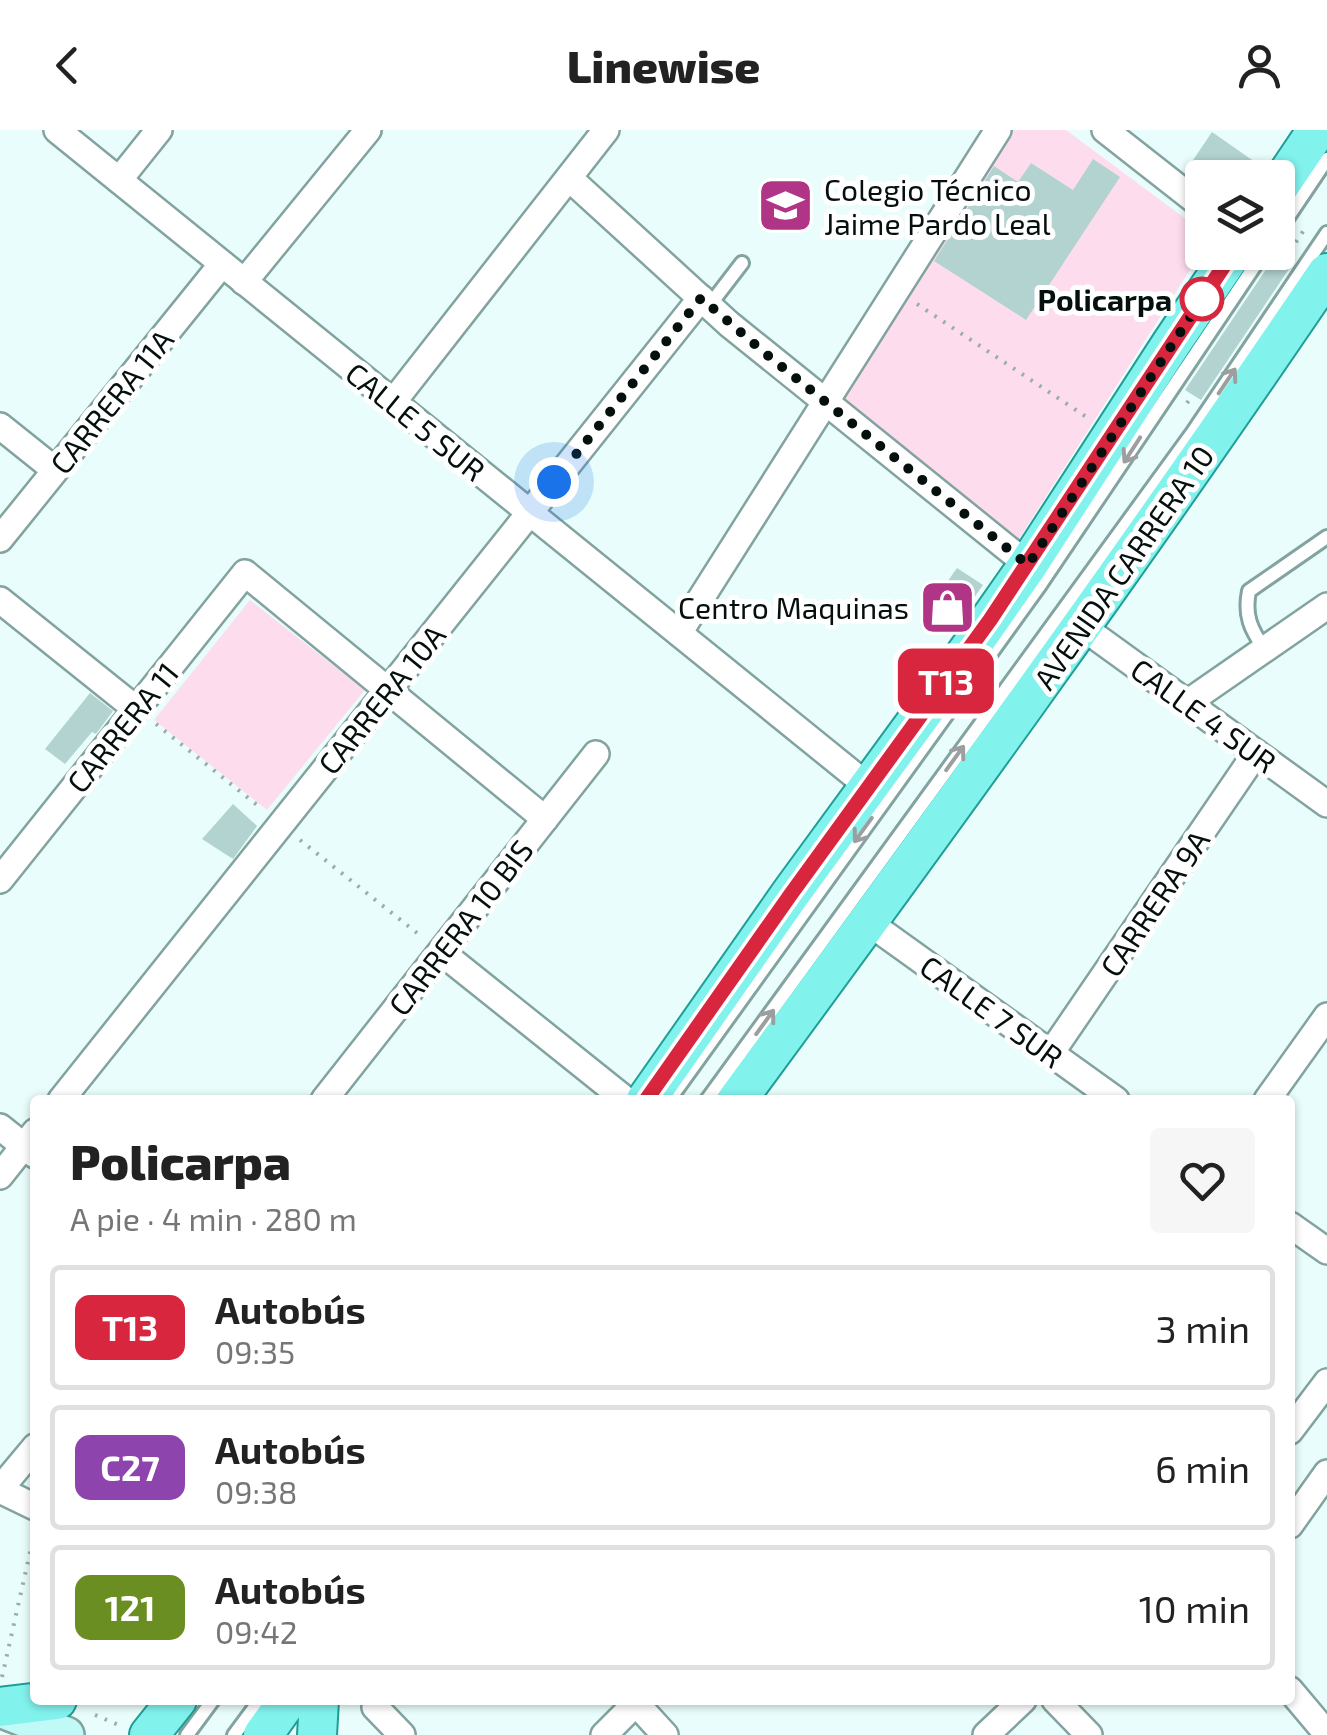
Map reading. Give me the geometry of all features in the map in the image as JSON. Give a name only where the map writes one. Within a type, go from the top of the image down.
[{"type":"main road","points":[[1295,163],[1317,130]]},
{"type":"main road","points":[[650,1095],[1028,565],[1221,270]]},
{"type":"main road","name":"AVENIDA CARRERA 10","points":[[741,1095],[1081,626],[1327,272]]},
{"type":"main road","points":[[0,1708],[30,1704]]},
{"type":"main road","points":[[136,1730],[170,1705]]},
{"type":"main road","points":[[263,1735],[284,1705]]},
{"type":"main road","points":[[318,1735],[320,1705]]},
{"type":"main road","points":[[0,1708],[66,1735]]},
{"type":"street","name":"CALLE 5 SUR","points":[[57,130],[868,787]]},
{"type":"street","points":[[120,180],[159,130]]},
{"type":"street","points":[[244,282],[368,130]]},
{"type":"street","points":[[679,633],[998,130]]},
{"type":"street","points":[[1105,130],[1185,193]]},
{"type":"street","points":[[394,402],[569,178],[598,133]]},
{"type":"street","points":[[569,178],[705,302],[1028,565]]},
{"type":"street","name":"CARRERA 11A","points":[[0,539],[222,264]]},
{"type":"street","name":"CARRERA 10A","points":[[65,1095],[530,513],[705,302]]},
{"type":"street","points":[[0,426],[55,470]]},
{"type":"street","name":"CARRERA 11","points":[[0,880],[245,574],[388,690]]},
{"type":"street","points":[[0,600],[136,709]]},
{"type":"street","points":[[1187,703],[1327,606]]},
{"type":"street","name":"CALLE 4 SUR","points":[[1081,626],[1327,804]]},
{"type":"street","points":[[388,690],[545,818]]},
{"type":"street","name":"CARRERA 9A","points":[[1051,1053],[1256,753]]},
{"type":"street","name":"CARRERA 10 BIS","points":[[328,1095],[596,754]]},
{"type":"street","name":"CALLE 7 SUR","points":[[868,922],[1109,1095]]},
{"type":"street","points":[[440,952],[620,1095]]},
{"type":"street","points":[[1272,1095],[1327,1016]]},
{"type":"street","points":[[0,1127],[30,1143]]},
{"type":"street","points":[[0,1176],[30,1145]]},
{"type":"street","points":[[1295,1228],[1327,1251]]},
{"type":"street","points":[[1295,1424],[1327,1382]]},
{"type":"street","points":[[30,1453],[0,1489],[30,1504]]},
{"type":"street","points":[[1295,1518],[1327,1473]]},
{"type":"street","points":[[1295,1696],[1327,1734]]},
{"type":"street","points":[[604,1735],[632,1705]]},
{"type":"street","points":[[638,1705],[665,1735]]},
{"type":"street","points":[[986,1735],[1018,1705]]},
{"type":"street","points":[[1060,1705],[1089,1735]]},
{"type":"street","points":[[375,1707],[402,1735]]},
{"type":"lane","points":[[1295,207],[1327,159]]},
{"type":"lane","points":[[710,1095],[1193,432],[1327,233]]},
{"type":"lane","points":[[705,302],[742,263]]},
{"type":"lane","points":[[673,1095],[1040,585],[1252,270]]},
{"type":"lane","points":[[1264,650],[1248,625],[1249,592],[1327,537]]},
{"type":"lane","points":[[187,1735],[209,1705]]},
{"type":"lane","points":[[234,1735],[256,1705]]},
{"type":"path","points":[[897,290],[1095,423]]},
{"type":"path","points":[[1,1682],[30,1552]]},
{"type":"path","points":[[100,1706],[96,1715],[136,1730]]},
{"type":"shaded area","points":[[1011,130],[1066,130],[1185,218],[1185,270],[1190,270],[1017,542],[839,402]]},
{"type":"shaded area","points":[[250,600],[365,690],[267,810],[154,720]]},
{"type":"building","points":[[1212,132],[1252,160],[1193,160]]},
{"type":"building","points":[[1093,159],[1120,177],[1026,320],[934,261],[994,166],[1018,182],[1031,163],[1073,190]]},
{"type":"building","name":"Policarpa","points":[[1266,270],[1288,270],[1201,400],[1185,390]]},
{"type":"building","points":[[957,568],[983,585],[954,626],[929,608]]},
{"type":"building","points":[[90,693],[113,711],[65,764],[45,749]]},
{"type":"building","points":[[233,804],[257,826],[233,859],[202,839]]},
{"type":"bus line","name":"T13","points":[[650,1095],[990,620],[1221,270]]},
{"type":"place","name":"Colegio Técnico Jaime Pardo Leal","points":[[785,206]]},
{"type":"place","name":"Policarpa","points":[[1202,299]]},
{"type":"place","name":"Centro Maquinas","points":[[948,607]]},
{"type":"route","points":[[554,482],[701,298],[1028,565],[1202,299]]}]
